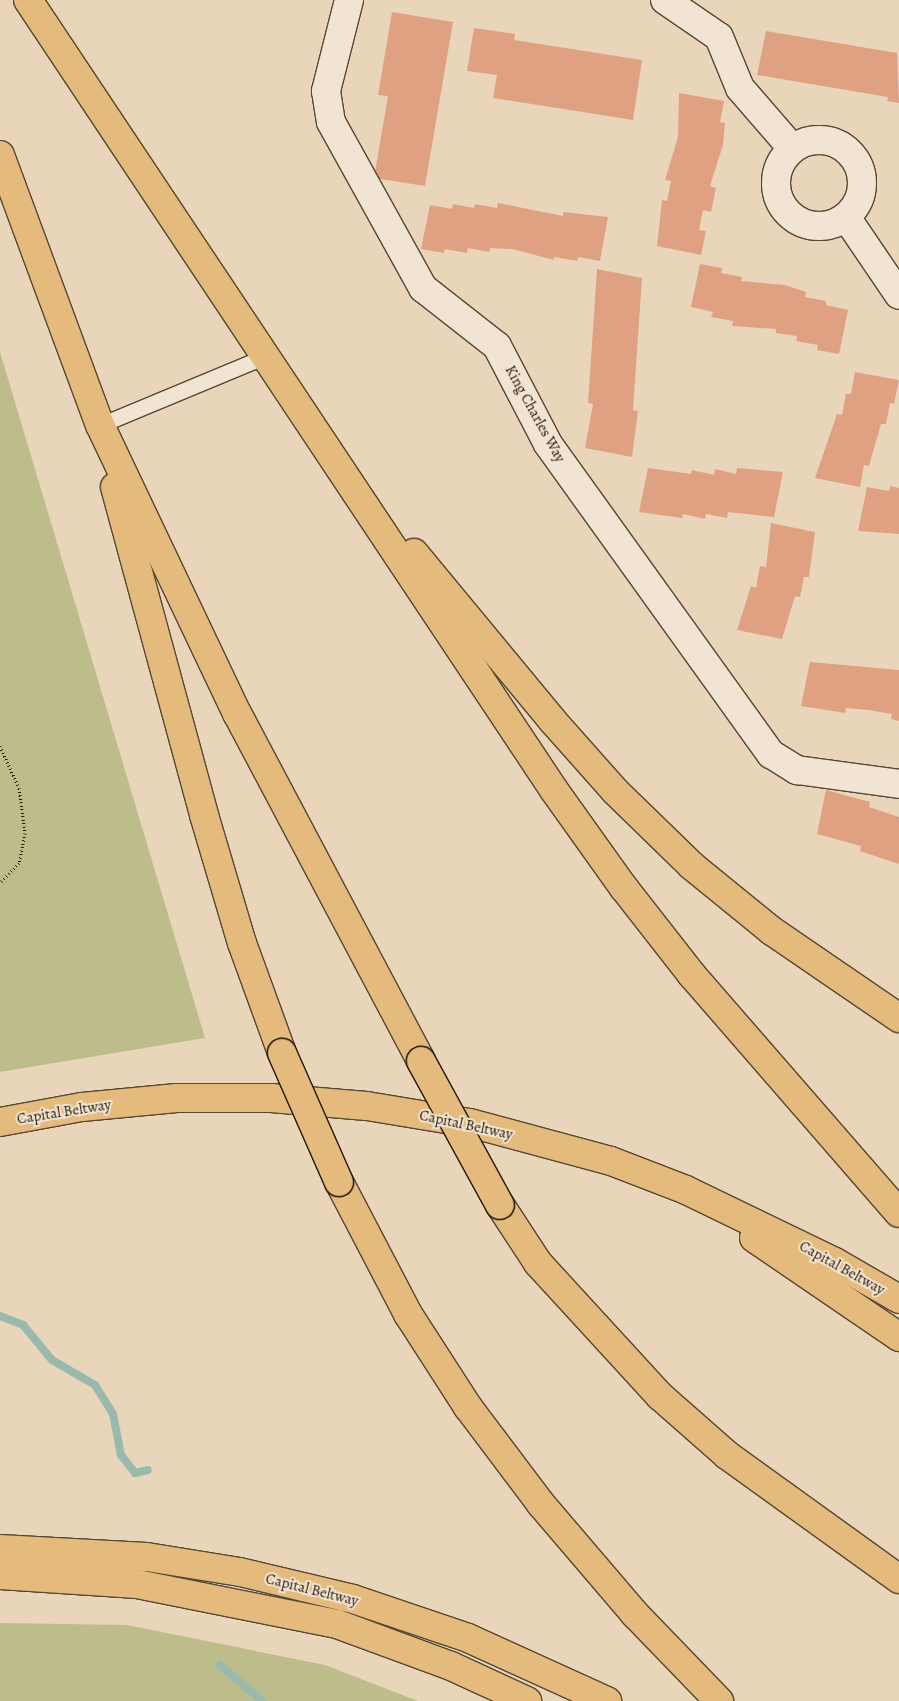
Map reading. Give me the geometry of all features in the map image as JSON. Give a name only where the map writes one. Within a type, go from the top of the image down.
[{"type":"highway","points":[[28,0],[313,432],[624,888],[692,976],[899,1213]]},
{"type":"highway","points":[[0,154],[100,425],[238,715],[421,1061],[500,1205],[538,1263],[660,1396],[728,1454],[899,1579]]},
{"type":"highway","points":[[100,425],[204,816],[242,943],[282,1053],[339,1182],[408,1314],[468,1407],[541,1504],[635,1614],[719,1701]]},
{"type":"highway","points":[[313,432],[615,791],[692,866],[772,931],[899,1018]]},
{"type":"highway","name":"Capital Beltway","points":[[0,1122],[82,1107],[177,1098],[271,1098],[367,1106],[470,1123],[612,1161],[757,1222],[899,1299]]},
{"type":"highway","points":[[612,1161],[745,1232],[899,1337]]},
{"type":"highway","name":"Capital Beltway","points":[[0,1549],[147,1556],[240,1572],[344,1597],[468,1638],[607,1701]]},
{"type":"highway","points":[[0,1575],[138,1584],[337,1624],[527,1701]]},
{"type":"street","name":"King Charles Way","points":[[349,0],[326,91],[331,122],[424,288],[497,346],[548,444],[771,754],[797,770],[899,784]]},
{"type":"street","points":[[665,0],[719,37],[740,88],[792,148]]},
{"type":"street","points":[[815,139],[828,140],[839,144],[857,161],[863,185],[861,197],[846,217],[823,226],[799,221],[789,214],[775,180],[784,157],[792,148],[815,139]]},
{"type":"street","points":[[846,217],[899,295]]},
{"type":"lane","points":[[100,425],[263,357]]},
{"type":"path","points":[[0,746],[20,788],[25,833],[20,862],[0,882]]},
{"type":"shaded area","points":[[0,352],[205,1038],[0,1072]]},
{"type":"shaded area","points":[[0,1623],[127,1625],[325,1665],[418,1701],[0,1701]]},
{"type":"building","points":[[392,12],[453,22],[425,186],[374,178],[388,96],[378,95]]},
{"type":"building","points":[[474,28],[515,34],[514,40],[642,60],[633,120],[493,98],[497,75],[467,71]]},
{"type":"building","points":[[766,31],[897,53],[899,103],[887,101],[888,97],[757,75]]},
{"type":"building","points":[[679,93],[724,101],[720,122],[725,123],[723,145],[710,186],[716,188],[711,212],[703,210],[699,230],[706,231],[701,255],[657,246],[662,200],[667,201],[671,181],[665,180],[678,137]]},
{"type":"building","points":[[498,203],[563,216],[563,212],[608,217],[600,261],[578,257],[577,261],[554,257],[554,260],[512,249],[490,248],[489,252],[468,248],[467,253],[445,249],[444,253],[421,249],[430,205],[452,209],[453,204],[474,208],[475,204],[497,208]]},
{"type":"building","points":[[700,264],[722,268],[721,273],[742,277],[741,281],[785,285],[806,292],[805,297],[826,301],[826,305],[848,310],[839,354],[817,350],[818,345],[796,341],[797,336],[776,333],[776,329],[732,326],[733,321],[711,317],[713,312],[691,307]]},
{"type":"building","points":[[597,269],[642,278],[633,410],[638,411],[632,457],[585,448],[593,404],[588,403]]},
{"type":"building","points":[[855,372],[899,380],[894,404],[890,403],[886,424],[881,424],[869,466],[864,465],[860,487],[815,478],[837,414],[842,415],[846,394],[851,394]]},
{"type":"building","points":[[648,468],[691,474],[692,470],[714,475],[715,469],[736,474],[737,468],[783,472],[774,517],[728,512],[727,518],[706,514],[705,519],[683,514],[682,518],[639,512]]},
{"type":"building","points":[[890,486],[899,488],[899,534],[858,531],[867,487],[889,491]]},
{"type":"building","points":[[771,523],[815,532],[809,577],[804,577],[800,597],[795,596],[782,639],[737,630],[751,586],[756,588],[760,566],[766,567]]},
{"type":"building","points":[[810,662],[899,670],[899,721],[891,719],[892,714],[868,710],[846,708],[845,713],[801,706]]},
{"type":"building","points":[[826,790],[870,802],[869,807],[899,817],[899,864],[860,851],[861,846],[817,834]]},
{"type":"waterway","points":[[0,1316],[23,1325],[52,1360],[95,1385],[113,1414],[121,1455],[135,1473],[148,1470]]},
{"type":"waterway","points":[[220,1665],[262,1701]]}]
